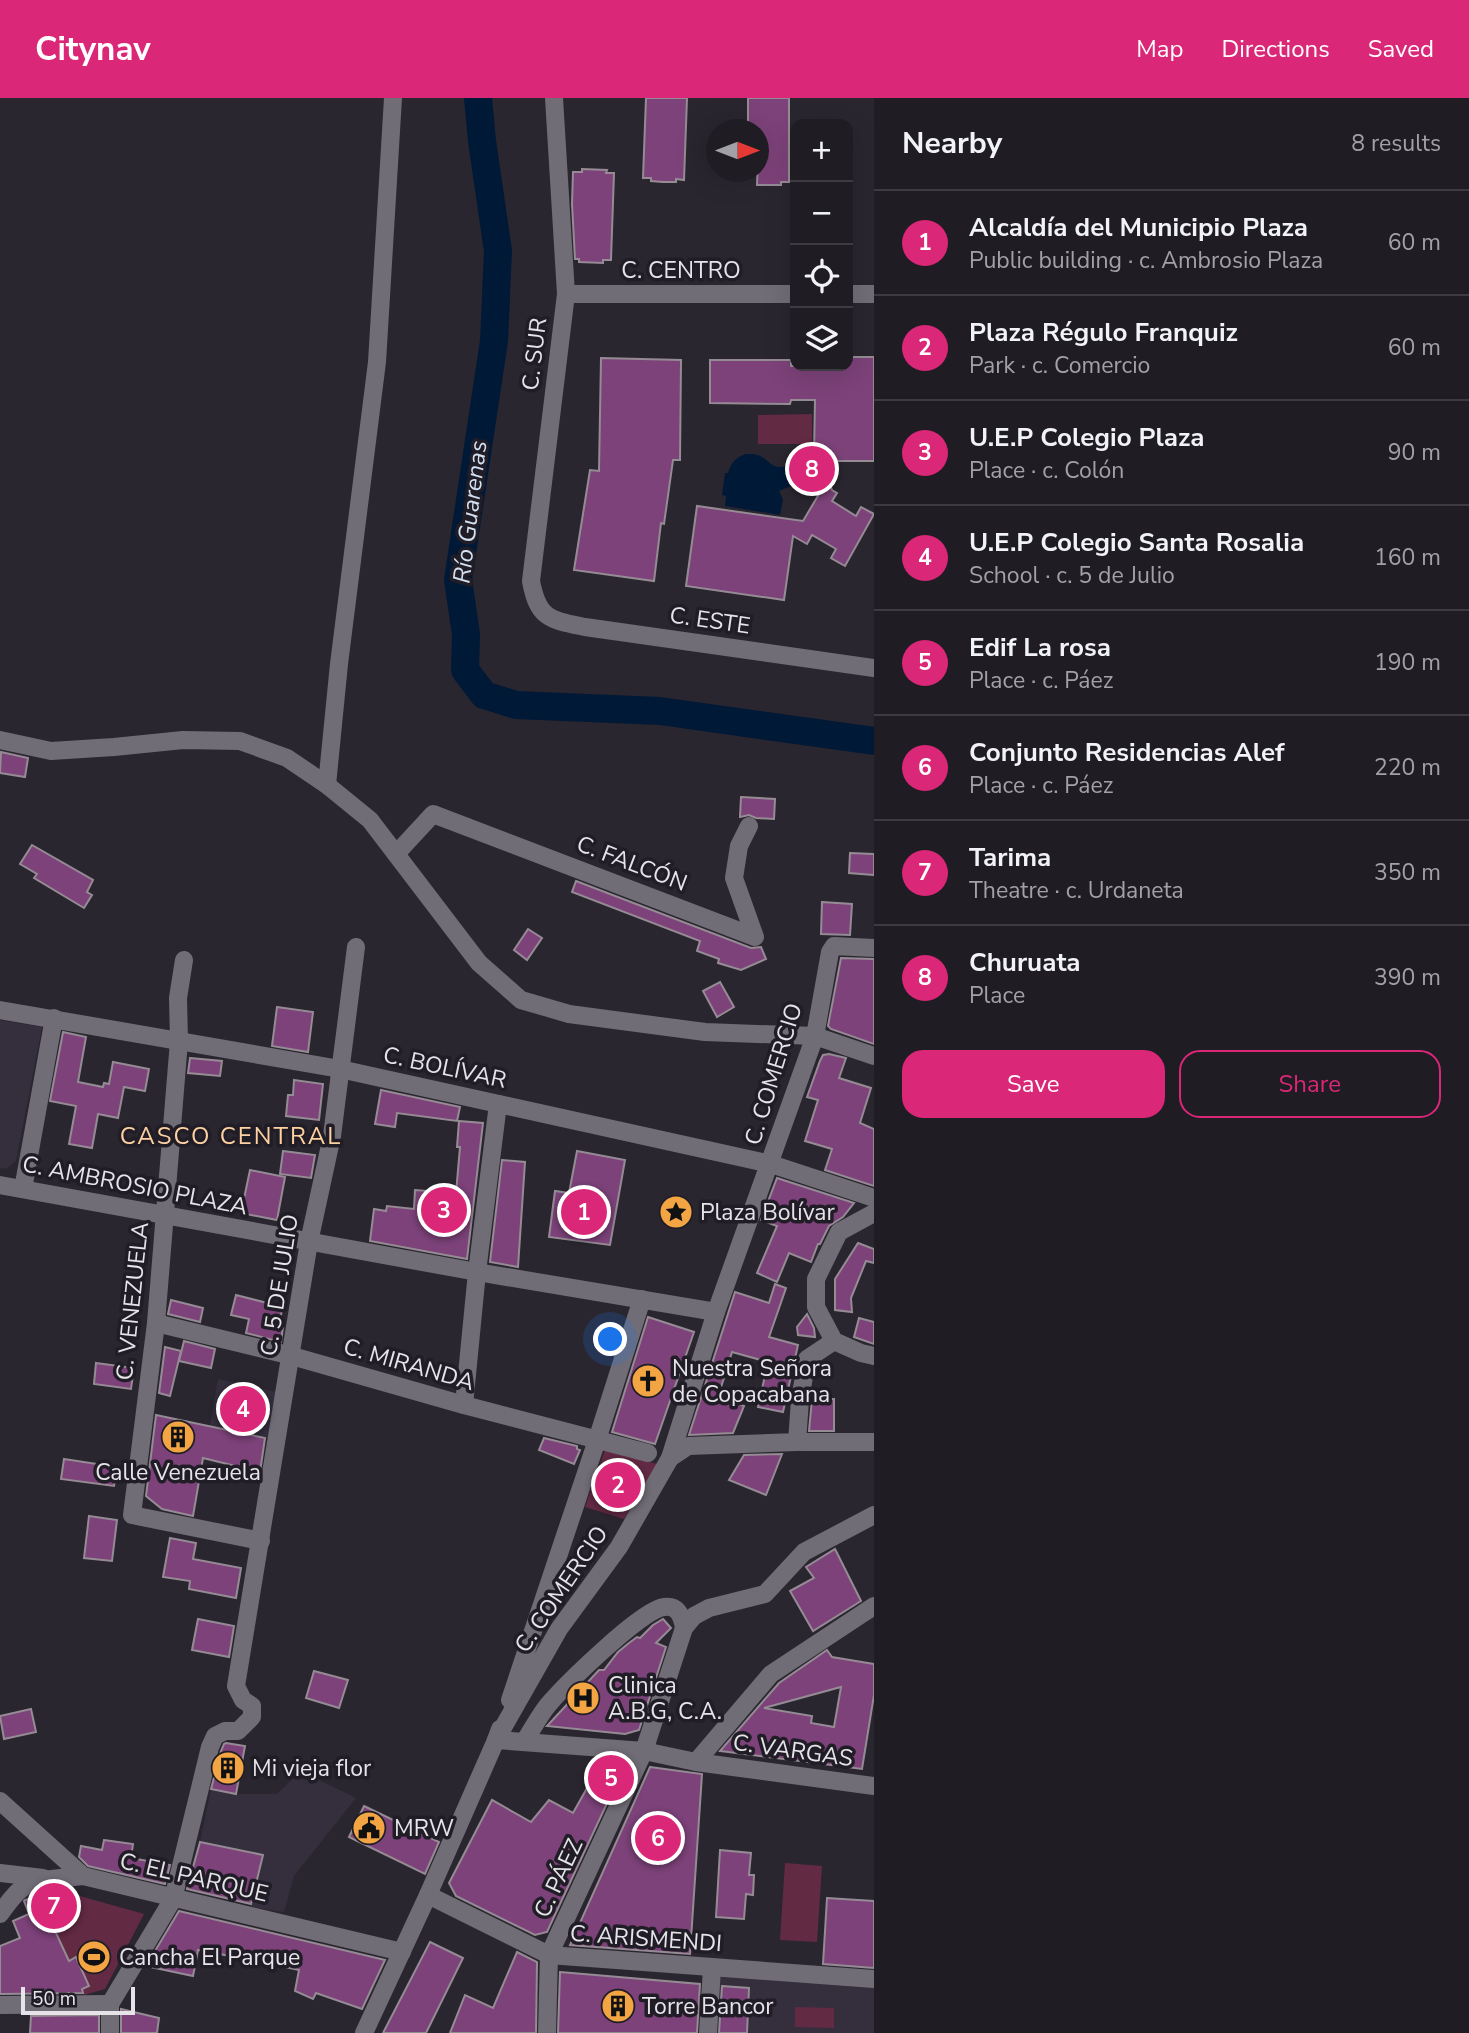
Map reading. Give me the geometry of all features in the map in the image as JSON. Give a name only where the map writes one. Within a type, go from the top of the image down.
[{"type":"street","points":[[327,785],[339,664],[377,362],[393,98]]},
{"type":"street","name":"C. SUR","points":[[542,612],[534,596],[531,581],[566,294],[554,98]]},
{"type":"street","name":"C. CENTRO","points":[[566,294],[790,294]]},
{"type":"street","points":[[853,294],[874,294]]},
{"type":"street","name":"C. ESTE","points":[[542,612],[561,622],[585,627],[874,668]]},
{"type":"street","points":[[0,740],[51,751],[183,740],[240,741],[287,758],[327,785],[370,820],[480,963],[521,1000],[569,1014],[705,1032],[816,1036],[874,1056]]},
{"type":"street","name":"C. FALCÓN","points":[[396,854],[433,814],[755,936],[734,878],[739,846],[749,827]]},
{"type":"street","name":"C. COMERCIO","points":[[364,2033],[496,1740],[559,1629],[619,1547],[670,1458],[716,1312],[816,1036],[830,952],[834,946],[874,948]]},
{"type":"street","name":"C. 5 DE JULIO","points":[[173,1899],[210,1747],[215,1736],[225,1731],[238,1731],[252,1717],[252,1706],[243,1700],[236,1686],[309,1242],[331,1136],[356,947]]},
{"type":"street","name":"C. VENEZUELA","points":[[184,960],[178,998],[179,1041],[156,1323],[132,1515],[261,1541]]},
{"type":"street","name":"C. BOLÍVAR","points":[[0,1010],[340,1069],[771,1164],[874,1198]]},
{"type":"street","points":[[23,1189],[54,1018]]},
{"type":"street","points":[[464,1405],[498,1104]]},
{"type":"street","name":"C. AMBROSIO PLAZA","points":[[0,1185],[477,1272],[716,1312]]},
{"type":"street","points":[[874,1213],[839,1232],[816,1279],[816,1307],[834,1341],[874,1356]]},
{"type":"street","points":[[496,1740],[642,1299]]},
{"type":"street","name":"C. MIRANDA","points":[[156,1323],[292,1356],[648,1453]]},
{"type":"street","points":[[797,1442],[807,1359],[834,1341]]},
{"type":"street","points":[[670,1458],[688,1446],[874,1442]]},
{"type":"street","points":[[684,1628],[694,1616],[709,1608],[765,1594],[804,1552],[874,1515]]},
{"type":"street","points":[[524,1742],[546,1708],[568,1683],[636,1622],[662,1606],[673,1608],[679,1613],[684,1628]]},
{"type":"street","points":[[696,1762],[771,1674],[874,1606]]},
{"type":"street","name":"C. PÁEZ","points":[[547,2033],[548,1955],[644,1751],[684,1628]]},
{"type":"street","name":"C. VARGAS","points":[[496,1740],[644,1751],[696,1762],[874,1786]]},
{"type":"street","name":"C. EL PARQUE","points":[[0,1801],[83,1876],[402,1952]]},
{"type":"street","points":[[0,1873],[54,1879]]},
{"type":"street","points":[[0,1914],[26,1886],[83,1876]]},
{"type":"street","name":"C. ARISMENDI","points":[[428,1895],[548,1955],[874,1979]]},
{"type":"street","points":[[110,2033],[110,2004],[173,1899]]},
{"type":"street","points":[[708,2033],[712,1968]]},
{"type":"street","points":[[0,2005],[110,2004]]},
{"type":"shaded area","points":[[812,414],[812,444],[758,444],[758,415]]},
{"type":"shaded area","points":[[0,1020],[42,1027],[16,1161],[6,1169],[0,1168]]},
{"type":"shaded area","points":[[218,1379],[277,1392],[267,1438],[210,1426]]},
{"type":"shaded area","points":[[605,1450],[657,1464],[624,1519],[585,1507]]},
{"type":"shaded area","points":[[301,1771],[356,1798],[294,1876],[284,1912],[251,1907],[262,1855],[200,1842],[211,1789],[236,1794],[277,1794]]},
{"type":"shaded area","points":[[785,1863],[822,1866],[817,1942],[780,1940]]},
{"type":"shaded area","name":"Cancha El Parque","points":[[51,1888],[144,1914],[105,1989],[84,1995],[39,1894]]},
{"type":"shaded area","points":[[721,1976],[874,1985],[874,2033],[717,2033]]},
{"type":"shaded area","points":[[795,2007],[834,2008],[834,2028],[795,2027]]},
{"type":"water","points":[[746,454],[761,456],[778,467],[795,464],[803,481],[779,491],[783,500],[780,515],[725,506],[726,496],[722,495],[725,473],[728,473],[736,459]]},
{"type":"building","points":[[646,98],[687,98],[684,180],[663,182],[643,178]]},
{"type":"building","points":[[748,98],[789,98],[789,182],[781,182],[781,185],[757,185],[757,182],[769,182],[769,119],[748,119]]},
{"type":"building","points":[[582,169],[607,170],[606,173],[614,173],[611,260],[603,260],[603,263],[579,262],[579,259],[575,259],[573,172],[582,172]]},
{"type":"building","points":[[853,357],[874,357],[874,461],[821,461],[827,476],[806,484],[797,462],[814,454],[815,400],[791,400],[790,404],[710,403],[710,360],[790,360],[790,371],[853,371]]},
{"type":"building","points":[[601,358],[681,360],[680,460],[673,460],[654,581],[574,570],[590,470],[599,471]]},
{"type":"building","points":[[828,479],[832,490],[837,493],[832,501],[856,516],[861,507],[874,514],[845,566],[831,558],[836,549],[812,535],[807,544],[793,536],[784,600],[686,586],[697,506],[803,521]]},
{"type":"building","points":[[1,752],[28,758],[25,777],[0,773]]},
{"type":"building","points":[[741,797],[775,799],[774,819],[749,815],[740,817]]},
{"type":"building","points":[[32,845],[93,880],[87,892],[92,895],[84,908],[34,878],[37,874],[20,864]]},
{"type":"building","points":[[850,853],[874,854],[874,875],[849,873]]},
{"type":"building","points":[[576,881],[751,948],[761,947],[766,959],[741,970],[718,963],[719,959],[697,951],[700,941],[572,892]]},
{"type":"building","points":[[822,902],[852,904],[850,935],[821,934]]},
{"type":"building","points":[[528,929],[542,938],[527,960],[514,950]]},
{"type":"building","points":[[841,958],[874,959],[874,1044],[828,1026]]},
{"type":"building","points":[[720,982],[734,1007],[717,1017],[703,991]]},
{"type":"building","points":[[277,1007],[313,1012],[308,1052],[272,1046]]},
{"type":"building","points":[[63,1032],[86,1037],[78,1082],[103,1087],[104,1083],[109,1084],[113,1062],[149,1069],[145,1091],[124,1087],[118,1118],[98,1114],[92,1148],[69,1144],[76,1106],[50,1101]]},
{"type":"building","points":[[823,1055],[846,1058],[839,1078],[871,1088],[860,1123],[874,1129],[874,1186],[825,1170],[832,1149],[805,1141],[818,1100],[807,1097]]},
{"type":"building","points":[[190,1058],[222,1061],[220,1076],[188,1073]]},
{"type":"building","points":[[294,1080],[323,1084],[319,1120],[286,1116],[288,1095],[293,1095]]},
{"type":"building","points":[[381,1090],[460,1107],[457,1121],[397,1113],[395,1127],[375,1124]]},
{"type":"building","points":[[459,1121],[483,1123],[467,1259],[370,1241],[374,1209],[386,1211],[387,1206],[414,1209],[415,1190],[456,1193]]},
{"type":"building","points":[[283,1151],[315,1155],[311,1178],[280,1174]]},
{"type":"building","points":[[577,1151],[625,1160],[610,1245],[549,1237],[555,1191],[569,1193]]},
{"type":"building","points":[[502,1160],[525,1162],[518,1267],[490,1262]]},
{"type":"building","points":[[250,1170],[285,1177],[277,1220],[241,1213]]},
{"type":"building","points":[[777,1178],[854,1203],[843,1217],[829,1226],[811,1262],[789,1253],[777,1282],[757,1273],[777,1226],[761,1220]]},
{"type":"building","points":[[858,1243],[874,1249],[874,1263],[866,1261],[851,1298],[852,1312],[835,1310],[835,1279]]},
{"type":"building","points":[[775,1284],[786,1288],[769,1337],[798,1345],[783,1412],[758,1407],[768,1362],[732,1352],[718,1397],[744,1406],[733,1433],[689,1435],[735,1292],[769,1303]]},
{"type":"building","points":[[236,1295],[283,1307],[278,1326],[283,1327],[281,1342],[246,1333],[249,1319],[231,1315]]},
{"type":"building","points":[[171,1300],[203,1308],[200,1322],[168,1314]]},
{"type":"building","points":[[807,1314],[815,1337],[798,1335],[797,1327]]},
{"type":"building","name":"Nuestra Señora de Copacabana","points":[[648,1317],[694,1332],[655,1444],[612,1432]]},
{"type":"building","points":[[859,1318],[874,1322],[874,1344],[854,1337]]},
{"type":"building","points":[[184,1341],[215,1349],[211,1368],[179,1361]]},
{"type":"building","points":[[165,1347],[181,1351],[170,1396],[159,1393]]},
{"type":"building","points":[[96,1363],[134,1368],[131,1389],[94,1384]]},
{"type":"building","points":[[812,1399],[834,1399],[834,1431],[809,1431]]},
{"type":"building","points":[[156,1415],[265,1438],[260,1472],[203,1458],[193,1516],[162,1509],[146,1496]]},
{"type":"building","points":[[544,1438],[577,1446],[580,1450],[574,1464],[539,1450]]},
{"type":"building","points":[[782,1454],[766,1495],[729,1480],[744,1455]]},
{"type":"building","points":[[64,1459],[117,1467],[114,1486],[61,1479]]},
{"type":"building","points":[[89,1516],[117,1520],[112,1561],[84,1558]]},
{"type":"building","points":[[170,1538],[196,1543],[193,1559],[241,1568],[236,1598],[189,1589],[190,1581],[163,1577]]},
{"type":"building","points":[[835,1549],[861,1601],[813,1631],[790,1591],[814,1578],[806,1567]]},
{"type":"building","points":[[198,1619],[234,1626],[229,1657],[192,1650]]},
{"type":"building","points":[[663,1619],[671,1628],[656,1643],[666,1647],[639,1730],[625,1734],[547,1726],[599,1670],[604,1670],[618,1652]]},
{"type":"building","points":[[827,1650],[832,1657],[874,1664],[874,1695],[862,1769],[720,1751],[779,1683]],"holes":[[[841,1687],[834,1727],[811,1723],[812,1716],[764,1708]]]},
{"type":"building","points":[[314,1671],[348,1680],[339,1708],[306,1698]]},
{"type":"building","points":[[31,1709],[36,1732],[4,1739],[0,1716]]},
{"type":"building","name":"Mi vieja flor","points":[[226,1743],[245,1746],[236,1794],[211,1789],[221,1751]]},
{"type":"building","points":[[608,1760],[616,1760],[623,1769],[547,1932],[535,1935],[456,1896],[449,1883],[492,1800],[531,1822],[549,1800],[573,1813],[591,1781],[597,1785]]},
{"type":"building","points":[[650,1767],[702,1774],[690,1954],[570,1945]]},
{"type":"building","points":[[364,1806],[439,1842],[425,1874],[349,1837]]},
{"type":"building","points":[[104,1840],[133,1844],[131,1858],[170,1865],[165,1884],[88,1866],[79,1857],[81,1846],[102,1850]]},
{"type":"building","points":[[200,1842],[263,1855],[251,1904],[187,1889]]},
{"type":"building","points":[[720,1850],[751,1853],[749,1875],[754,1875],[753,1895],[746,1894],[744,1919],[716,1917]]},
{"type":"building","points":[[54,1890],[75,1896],[49,1918],[69,1961],[76,1957],[89,1986],[82,1989],[83,1993],[0,1994],[0,1946],[20,1938],[13,1921],[29,1914],[24,1901]]},
{"type":"building","points":[[827,1898],[874,1901],[874,1968],[823,1964]]},
{"type":"building","points":[[179,1911],[385,1960],[362,2009],[316,1993],[313,1999],[295,1991],[299,1970],[262,1962],[198,1950],[193,1976],[146,1966]]},
{"type":"building","points":[[430,1942],[463,1958],[426,2033],[383,2033]]},
{"type":"building","points":[[517,1952],[537,1962],[536,2033],[450,2033],[465,1995],[493,2008]]},
{"type":"building","name":"Torre Bancor","points":[[560,1972],[700,1984],[697,2033],[558,2033]]},
{"type":"building","points":[[722,1986],[749,1988],[747,2033],[719,2033]]},
{"type":"building","points":[[121,2009],[159,2018],[157,2033],[121,2033]]},
{"type":"building","points":[[99,2015],[99,2033],[30,2033],[31,2016]]},
{"type":"waterway","name":"Río Guarenas","points":[[478,98],[498,251],[494,341],[458,580],[466,634],[465,670],[484,695],[516,705],[660,711],[874,741]]},
{"type":"place","name":"Churuata","points":[[812,469]]},
{"type":"place","name":"U.E.P Colegio Plaza","points":[[444,1210]]},
{"type":"place","name":"Alcaldía del Municipio Plaza","points":[[584,1212]]},
{"type":"place","name":"Plaza Bolívar","points":[[676,1212]]},
{"type":"place","name":"Nuestra Señora de Copacabana","points":[[648,1381]]},
{"type":"place","name":"U.E.P Colegio Santa Rosalia","points":[[243,1409]]},
{"type":"place","name":"Calle Venezuela","points":[[178,1437]]},
{"type":"place","name":"Plaza Régulo Franquiz","points":[[618,1485]]},
{"type":"place","name":"Clinica A.B.G, C.A.","points":[[583,1698]]},
{"type":"place","name":"Mi vieja flor","points":[[228,1768]]},
{"type":"place","name":"Edif La rosa","points":[[611,1778]]},
{"type":"place","name":"MRW","points":[[369,1828]]},
{"type":"place","name":"Conjunto Residencias Alef","points":[[658,1838]]},
{"type":"place","name":"Tarima","points":[[54,1906]]},
{"type":"place","name":"Cancha El Parque","points":[[94,1957]]},
{"type":"place","name":"Torre Bancor","points":[[618,2006]]},
{"type":"district","name":"CASCO CENTRAL","points":[[231,1136]]}]
